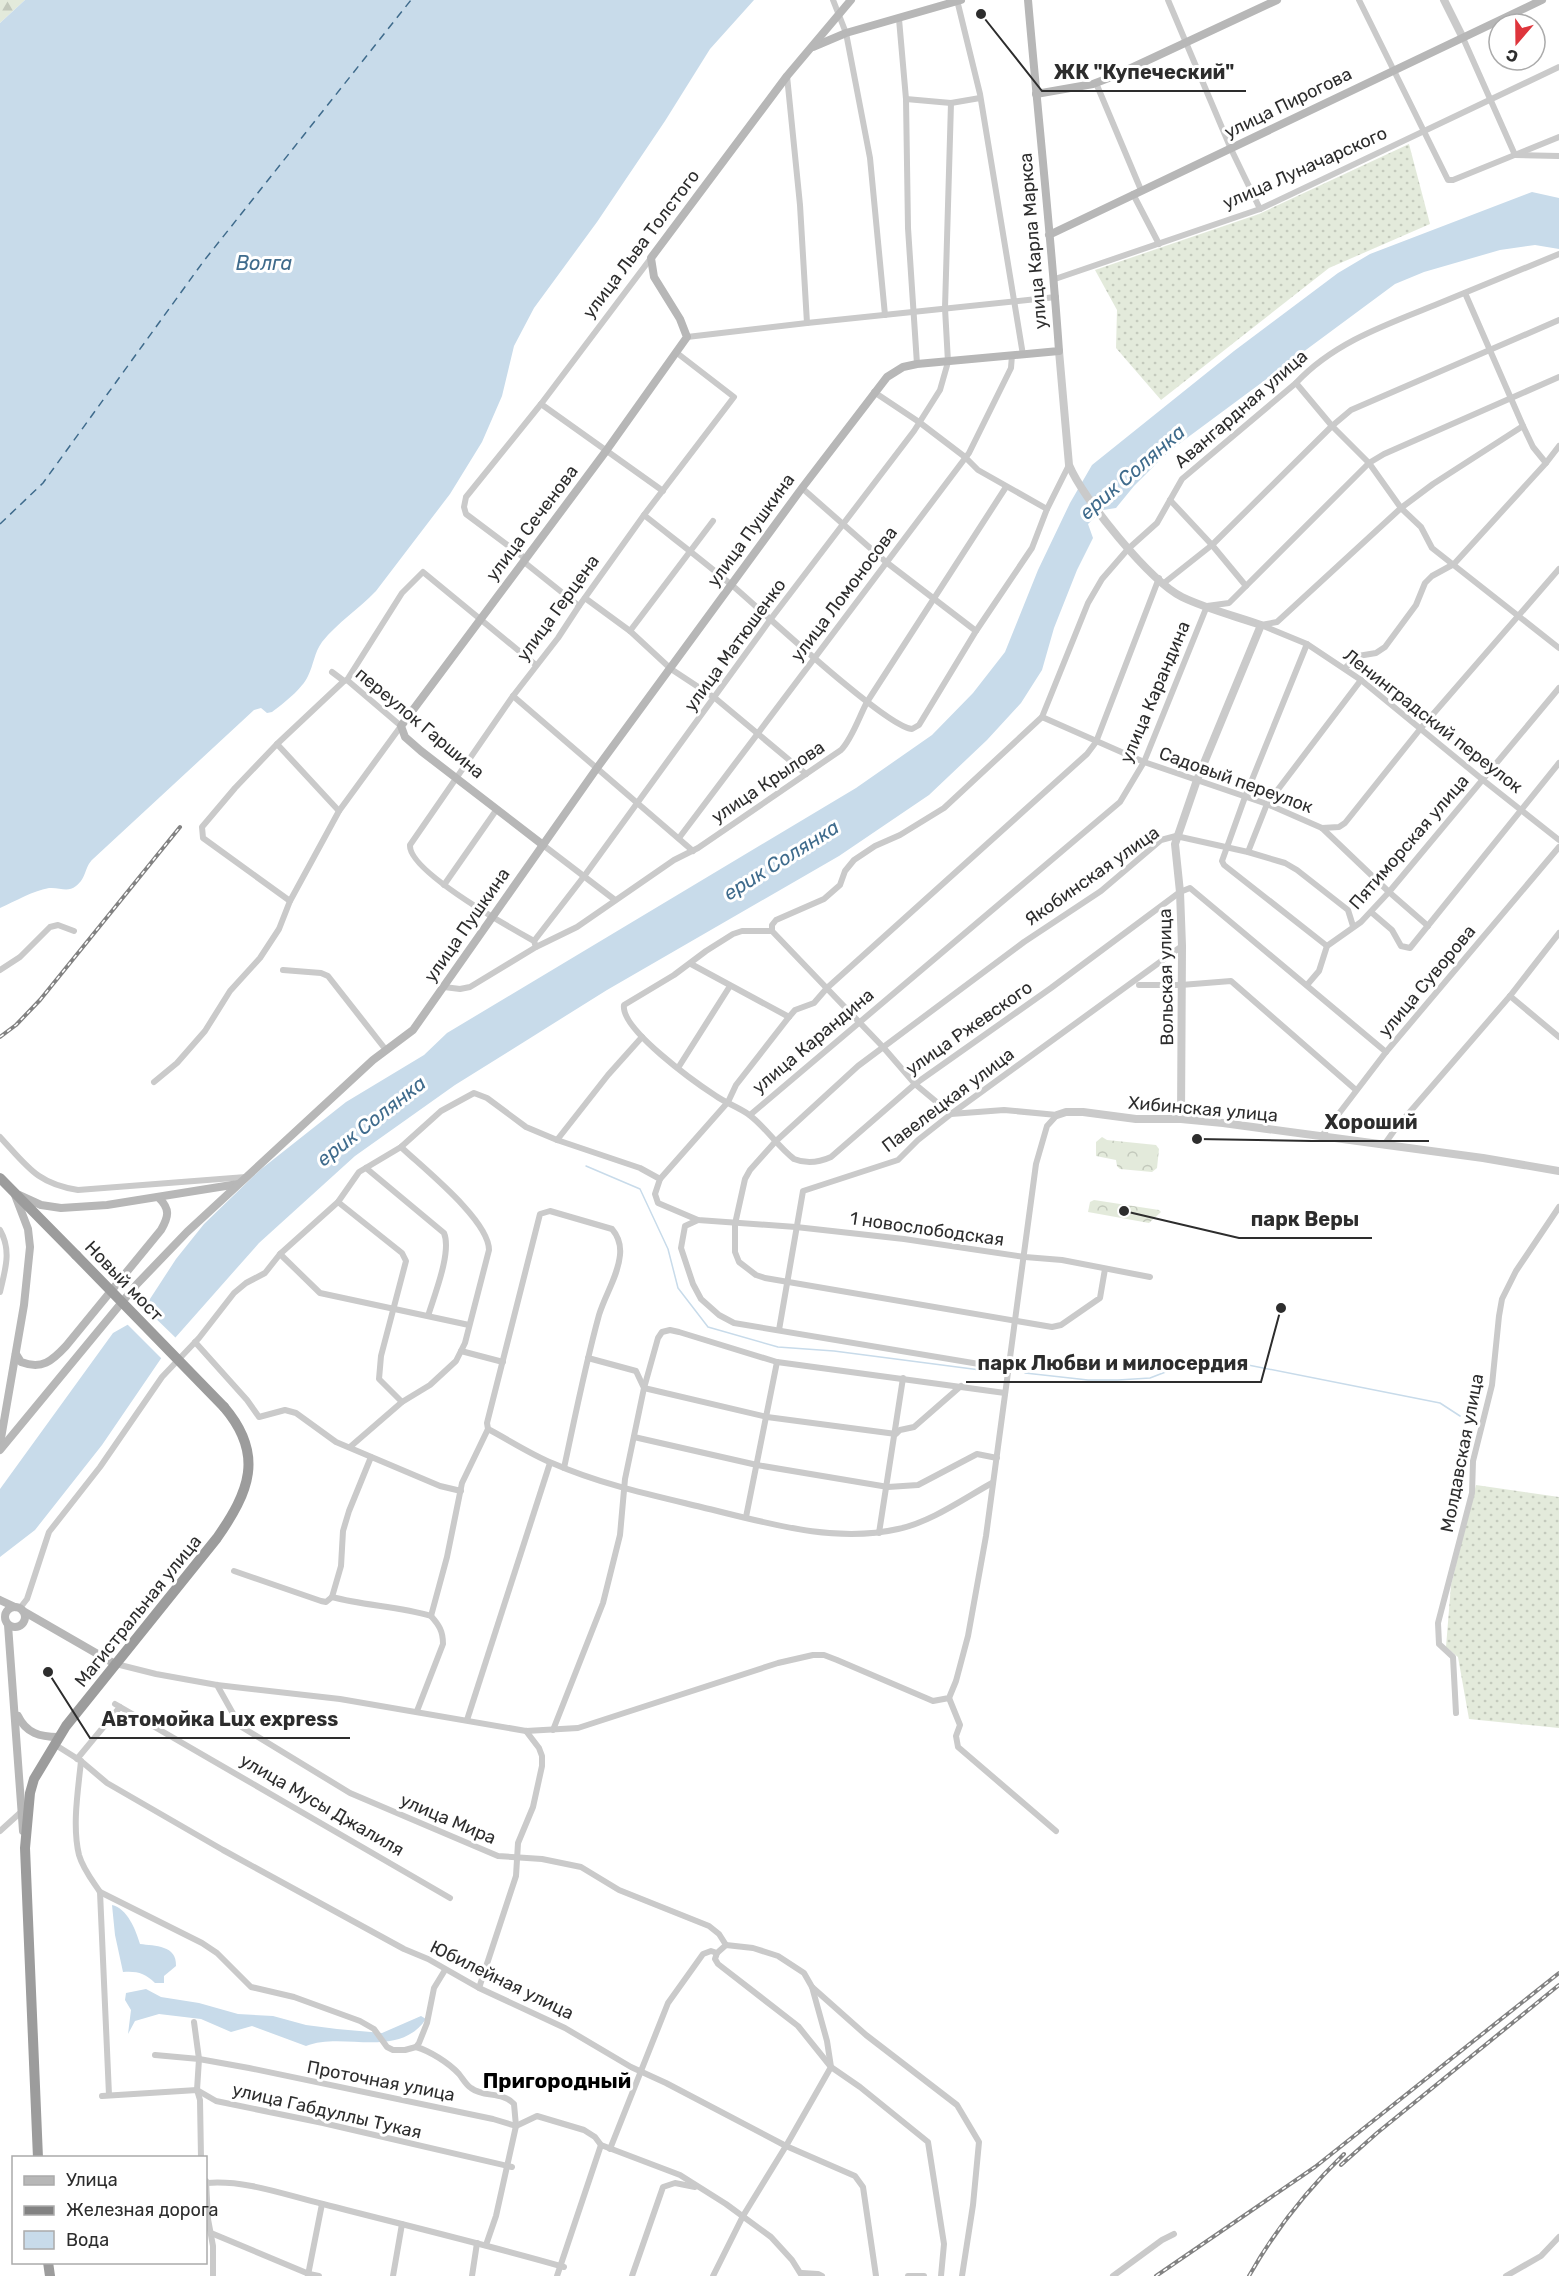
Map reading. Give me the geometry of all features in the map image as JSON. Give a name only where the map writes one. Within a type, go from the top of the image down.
[{"type":"highway","name":"Новый мост","points":[[0,1178],[224,1407]]},
{"type":"highway","name":"Магистральная улица","points":[[38,2156],[25,1848],[30,1793],[34,1779],[56,1741],[236,1511],[245,1489],[250,1461],[243,1434],[224,1407]]},
{"type":"main road","name":"улица Льва Толстого","points":[[651,258],[787,76],[851,0]]},
{"type":"main road","points":[[810,48],[846,33],[959,0]]},
{"type":"main road","name":"улица Карла Маркса","points":[[1028,0],[1055,279],[1059,351]]},
{"type":"main road","points":[[1036,94],[1096,83],[1277,0]]},
{"type":"main road","name":"улица Пирогова","points":[[1049,235],[1542,0]]},
{"type":"main road","points":[[651,258],[654,277],[680,319],[687,338]]},
{"type":"main road","name":"улица Сеченова","points":[[401,726],[606,451],[687,338]]},
{"type":"main road","points":[[917,364],[1059,351]]},
{"type":"main road","name":"улица Пушкина","points":[[0,1450],[136,1284],[242,1180],[386,1050],[413,1030],[597,768],[874,392],[887,377],[903,367],[917,364]]},
{"type":"main road","name":"переулок Гаршина","points":[[401,726],[405,737],[543,845]]},
{"type":"main road","points":[[14,1192],[41,1205],[61,1208],[159,1198],[242,1180]]},
{"type":"main road","points":[[0,1444],[16,1354],[30,1247],[28,1229],[14,1192]]},
{"type":"main road","points":[[16,1354],[21,1362],[39,1366],[52,1361],[66,1346],[161,1230],[168,1211],[159,1198]]},
{"type":"main road","points":[[0,1600],[115,1664]]},
{"type":"main road","points":[[4,1619],[13,1627],[21,1625],[25,1618],[19,1609]]},
{"type":"main road","points":[[19,1609],[7,1611],[4,1619],[18,1715],[28,1731],[56,1741]]},
{"type":"main road","points":[[15,1701],[25,1848]]},
{"type":"street","points":[[833,0],[846,33],[870,158],[885,315]]},
{"type":"street","points":[[959,0],[980,98],[1023,355]]},
{"type":"street","points":[[1168,0],[1231,149],[1260,209]]},
{"type":"street","points":[[1359,0],[1448,180],[1453,180],[1559,137]]},
{"type":"street","points":[[1444,0],[1515,155]]},
{"type":"street","points":[[899,19],[906,99],[908,228],[917,364]]},
{"type":"street","name":"улица Луначарского","points":[[1055,279],[1260,209],[1559,67]]},
{"type":"street","points":[[787,76],[800,205],[807,322]]},
{"type":"street","points":[[1096,83],[1159,244]]},
{"type":"street","points":[[906,99],[951,103],[980,98]]},
{"type":"street","name":"улица Матюшенко","points":[[535,944],[771,620],[920,422],[940,390],[948,362],[945,308],[951,103]]},
{"type":"street","points":[[1515,155],[1559,156]]},
{"type":"street","name":"Авангардная улица","points":[[772,930],[772,925],[776,920],[816,904],[836,890],[845,871],[854,860],[944,808],[1042,717],[1088,603],[1102,579],[1128,549],[1157,523],[1182,479],[1322,359],[1371,331],[1559,254]]},
{"type":"street","name":"улица Льва Толстого","points":[[525,560],[464,510],[466,497],[541,404],[651,258]]},
{"type":"street","points":[[1465,293],[1533,447],[1546,463]]},
{"type":"street","points":[[687,338],[807,322],[1056,297]]},
{"type":"street","points":[[19,1609],[27,1599],[49,1532],[100,1467],[162,1377],[195,1342],[234,1293],[246,1283],[265,1273],[280,1254],[338,1202],[351,1180],[401,1147],[441,1111],[474,1093],[487,1098],[526,1127],[556,1140],[640,1168],[660,1179],[728,1102],[736,1085],[795,1010],[814,1003],[827,988],[1087,754],[1096,742],[1162,581],[1212,545],[1332,426],[1360,404],[1559,321]]},
{"type":"street","name":"улица Карла Маркса","points":[[1059,351],[1069,465],[1074,478],[1106,522]]},
{"type":"street","name":"улица Герцена","points":[[444,885],[413,856],[410,849],[412,842],[513,696],[558,638],[644,514],[734,397],[677,353]]},
{"type":"street","name":"улица Ломоносова","points":[[679,838],[965,457],[1011,368],[1012,355]]},
{"type":"street","name":"улица Карандина","points":[[750,1115],[1120,802],[1144,762],[1207,606],[1229,603],[1369,464],[1384,454],[1559,377]]},
{"type":"street","points":[[1296,383],[1332,426],[1369,464],[1401,508],[1421,527],[1432,548],[1559,648]]},
{"type":"street","points":[[874,392],[920,422],[965,457],[970,465],[1047,509]]},
{"type":"street","points":[[541,404],[663,491]]},
{"type":"street","points":[[1261,625],[1277,622],[1401,508],[1433,484],[1523,426]]},
{"type":"street","points":[[1345,668],[1358,656],[1376,653],[1385,646],[1416,605],[1425,583],[1437,572],[1454,564],[1559,446]]},
{"type":"street","points":[[644,514],[732,585],[867,702],[904,727],[912,729],[919,725],[976,631],[1032,548],[1047,509],[1069,465]]},
{"type":"street","name":"улица Крылова","points":[[444,987],[466,989],[535,944],[576,927],[674,860],[693,851],[850,742],[854,726],[867,702],[1006,487]]},
{"type":"street","points":[[802,488],[886,562],[976,631]]},
{"type":"street","points":[[1170,500],[1246,586]]},
{"type":"street","points":[[630,631],[712,521]]},
{"type":"street","name":"Ленинградский переулок","points":[[1106,522],[1128,549],[1181,597],[1307,644],[1345,668],[1559,840]]},
{"type":"street","points":[[525,560],[579,606]]},
{"type":"street","points":[[1322,828],[1339,827],[1345,823],[1421,728],[1559,569]]},
{"type":"street","points":[[290,901],[203,838],[201,831],[204,824],[235,788],[277,744],[346,680],[402,593],[423,572],[536,665]]},
{"type":"street","points":[[585,598],[630,631],[671,669],[715,698],[806,774]]},
{"type":"street","name":"Якобинская улица","points":[[1106,1269],[1100,1298],[1061,1324],[1052,1327],[756,1275],[739,1262],[735,1252],[735,1224],[744,1179],[775,1142],[858,1066],[1024,942],[1101,891],[1161,840],[1176,836],[1261,625]]},
{"type":"street","points":[[1307,644],[1245,796],[1222,861],[1327,946],[1319,971],[1307,986]]},
{"type":"street","name":"переулок Гаршина","points":[[332,672],[346,680],[401,726]]},
{"type":"street","points":[[1248,852],[1267,804],[1361,680]]},
{"type":"street","name":"Пятиморская улица","points":[[1327,946],[1371,912],[1389,892],[1559,688]]},
{"type":"street","points":[[513,696],[693,851]]},
{"type":"street","name":"Садовый переулок","points":[[1042,717],[1144,762],[1267,804],[1322,828],[1428,926]]},
{"type":"street","points":[[154,1082],[177,1063],[205,1031],[230,992],[260,958],[279,929],[290,901],[339,811],[401,726]]},
{"type":"street","points":[[277,744],[339,811]]},
{"type":"street","points":[[1371,912],[1392,930],[1401,946],[1408,949],[1559,764]]},
{"type":"street","points":[[497,809],[444,885],[535,944]]},
{"type":"street","points":[[1176,836],[1226,846],[1285,863],[1348,910],[1353,926]]},
{"type":"street","name":"Вольская улица","points":[[1176,836],[1182,946],[1181,1119]]},
{"type":"street","points":[[543,845],[615,900]]},
{"type":"street","name":"улица Суворова","points":[[1321,1137],[1386,1052],[1559,847]]},
{"type":"street","points":[[1180,892],[1190,888],[1386,1052]]},
{"type":"street","name":"улица Ржевского","points":[[691,964],[624,1005],[625,1016],[642,1037],[678,1068],[750,1115],[786,1153],[798,1161],[826,1159],[915,1084],[1051,988],[1180,892]]},
{"type":"street","points":[[0,970],[20,957],[50,927],[58,925],[74,931]]},
{"type":"street","points":[[789,1017],[691,964],[706,951],[733,934],[742,931],[772,930],[915,1084],[951,1114]]},
{"type":"street","points":[[1384,1145],[1510,996],[1559,933]]},
{"type":"street","name":"Павелецкая улица","points":[[779,1330],[803,1191],[898,1160],[918,1140],[951,1114],[1182,946]]},
{"type":"street","points":[[283,970],[328,976],[386,1050]]},
{"type":"street","points":[[1139,985],[1181,985],[1231,981],[1356,1090]]},
{"type":"street","points":[[678,1068],[730,986]]},
{"type":"street","points":[[1510,996],[1559,1037]]},
{"type":"street","points":[[556,1140],[642,1037]]},
{"type":"street","name":"Хибинская улица","points":[[951,1114],[1004,1110],[1057,1115],[1065,1112],[1083,1112],[1136,1119],[1181,1119],[1384,1145],[1559,1171]]},
{"type":"street","points":[[1056,1831],[958,1747],[956,1736],[960,1725],[949,1698],[968,1636],[986,1536],[1039,1153],[1047,1126],[1057,1115]]},
{"type":"street","points":[[0,1137],[35,1174],[58,1187],[78,1190],[242,1180]]},
{"type":"street","points":[[350,1447],[402,1402],[430,1385],[456,1361],[469,1325],[489,1250],[488,1239],[472,1215],[401,1147]]},
{"type":"street","points":[[366,1168],[444,1233],[447,1239],[446,1251],[428,1316]]},
{"type":"street","name":"1 новослободская","points":[[660,1179],[655,1194],[658,1203],[698,1221],[796,1227],[904,1239],[1024,1257],[1062,1260],[1150,1277]]},
{"type":"street","points":[[338,1202],[404,1256],[406,1265],[381,1356],[379,1379],[402,1402]]},
{"type":"street","name":"Молдавская улица","points":[[1455,1713],[1453,1657],[1439,1644],[1438,1623],[1472,1493],[1473,1461],[1492,1385],[1502,1299],[1516,1271],[1559,1207]]},
{"type":"street","points":[[431,1616],[447,1557],[462,1483],[488,1429],[487,1423],[540,1214],[550,1210],[612,1229],[618,1237],[620,1254],[610,1291],[600,1312],[564,1468]]},
{"type":"street","points":[[698,1221],[685,1226],[681,1248],[693,1284],[700,1299],[719,1315],[734,1323],[1009,1369]]},
{"type":"street","points":[[0,1230],[5,1238],[8,1256],[0,1292]]},
{"type":"street","points":[[280,1254],[320,1293],[469,1325]]},
{"type":"street","points":[[553,1730],[603,1603],[620,1535],[625,1479],[644,1388],[658,1338],[662,1332],[670,1330],[679,1332],[777,1362],[903,1377],[1005,1393]]},
{"type":"street","points":[[195,1342],[247,1400],[259,1417],[285,1410],[296,1413],[336,1443],[440,1486],[460,1491]]},
{"type":"street","points":[[461,1351],[503,1362]]},
{"type":"street","points":[[588,1358],[636,1371],[644,1388]]},
{"type":"street","points":[[746,1517],[777,1362]]},
{"type":"street","points":[[879,1533],[888,1487],[903,1377]]},
{"type":"street","points":[[896,1434],[900,1430],[914,1427],[961,1386]]},
{"type":"street","points":[[644,1388],[767,1417],[896,1434]]},
{"type":"street","points":[[488,1429],[550,1463],[625,1489],[782,1526],[844,1534],[879,1533],[898,1529],[919,1521],[992,1483]]},
{"type":"street","points":[[634,1437],[757,1466],[888,1487],[918,1485],[977,1454],[997,1458]]},
{"type":"street","points":[[234,1570],[326,1602],[332,1597],[341,1566],[343,1531],[349,1510],[371,1457]]},
{"type":"street","points":[[467,1720],[550,1463]]},
{"type":"street","points":[[332,1597],[361,1604],[409,1609],[431,1616],[440,1626],[443,1634],[442,1644],[417,1711]]},
{"type":"street","points":[[0,1633],[4,1619]]},
{"type":"street","points":[[115,1664],[217,1685],[340,1699],[526,1731],[578,1728],[813,1655],[824,1655],[933,1701],[949,1698]]},
{"type":"street","name":"улица Мира","points":[[217,1685],[240,1726],[350,1793],[490,1853],[506,1857],[542,1859],[581,1867],[619,1890],[709,1926],[719,1934],[726,1945]]},
{"type":"street","name":"улица Мусы Джалиля","points":[[79,1760],[117,1706],[450,1898]]},
{"type":"street","points":[[479,1988],[516,1876],[519,1857],[518,1843],[533,1807],[543,1761],[539,1748],[526,1731]]},
{"type":"street","name":"Юбилейная улица","points":[[56,1741],[107,1783],[343,1917],[428,1959],[479,1988],[565,2028],[640,2072],[675,2087],[786,2146],[855,2176],[863,2187],[876,2276]]},
{"type":"street","points":[[79,1760],[77,1803],[79,1855],[85,1870],[100,1892],[202,1943],[217,1953],[251,1987],[294,1996],[360,2021],[374,2029],[387,2047],[405,2050],[416,2046],[424,2049],[457,2072],[470,2088],[511,2100],[516,2109],[516,2126],[509,2166],[486,2245]]},
{"type":"street","points":[[0,1831],[21,1812]]},
{"type":"street","points":[[100,1892],[106,2095],[197,2090]]},
{"type":"street","points":[[713,2276],[743,2216],[831,2067],[827,2041],[812,1987],[804,1973],[777,1956],[753,1948],[726,1945],[717,1953],[715,1959],[718,1964],[798,2026],[831,2067],[860,2087],[928,2142],[944,2244],[941,2276]]},
{"type":"street","points":[[610,2149],[668,2003],[699,1957],[706,1952],[717,1953]]},
{"type":"street","points":[[416,2046],[427,2023],[434,1988],[445,1970]]},
{"type":"street","points":[[812,1987],[866,2035],[957,2105],[979,2142],[974,2205],[962,2276]]},
{"type":"street","points":[[194,2022],[199,2059],[197,2090],[200,2100],[201,2156]]},
{"type":"street","name":"Проточная улица","points":[[155,2055],[199,2059],[493,2119],[516,2126]]},
{"type":"street","name":"улица Габдуллы Тукая","points":[[197,2090],[216,2102],[323,2123],[509,2166]]},
{"type":"street","points":[[516,2126],[537,2116],[543,2116],[590,2133],[601,2145],[610,2149],[674,2172],[743,2216],[771,2237],[786,2252],[802,2275],[822,2276]]},
{"type":"street","points":[[556,2276],[561,2267],[601,2145]]},
{"type":"street","points":[[207,2181],[227,2182],[274,2191],[486,2245],[561,2267]]},
{"type":"street","points":[[632,2276],[663,2187],[675,2183],[699,2187]]},
{"type":"street","points":[[207,2200],[213,2246],[213,2276]]},
{"type":"street","points":[[308,2275],[322,2204]]},
{"type":"street","points":[[393,2276],[402,2224]]},
{"type":"street","points":[[211,2233],[308,2275],[319,2276]]},
{"type":"street","points":[[1113,2276],[1162,2240],[1174,2234]]},
{"type":"street","points":[[1506,2276],[1540,2256],[1559,2237]]},
{"type":"street","points":[[472,2276],[477,2243]]},
{"type":"street","points":[[908,2276],[924,2276]]},
{"type":"green space","points":[[0,0],[25,0],[0,23]]},
{"type":"green space","points":[[1409,144],[1430,224],[1329,268],[1161,400],[1116,348],[1117,310],[1095,270],[1259,214]]},
{"type":"green space","points":[[1102,1137],[1107,1140],[1156,1145],[1159,1149],[1157,1168],[1152,1172],[1120,1169],[1116,1160],[1096,1156],[1096,1142]]},
{"type":"green space","points":[[1094,1200],[1161,1212],[1149,1223],[1088,1212],[1090,1202]]},
{"type":"green space","points":[[1476,1485],[1559,1497],[1559,1728],[1469,1719],[1458,1657],[1446,1647],[1451,1585]]},
{"type":"water","name":"Волга","points":[[25,0],[754,0],[710,49],[597,222],[534,308],[514,346],[502,396],[482,442],[450,494],[376,591],[322,642],[302,686],[272,712],[267,713],[261,708],[254,710],[93,859],[82,880],[76,886],[70,889],[43,889],[0,908],[0,23]]},
{"type":"water","name":"ерик Солянка","points":[[1532,192],[1559,198],[1559,249],[1535,245],[1500,250],[1424,272],[1395,284],[1168,452],[1116,508],[1103,510],[1088,524],[1093,538],[1077,570],[1054,628],[1042,670],[1021,703],[987,740],[929,795],[839,856],[607,990],[455,1085],[355,1156],[259,1243],[175,1338],[102,1445],[35,1530],[0,1557],[0,1489],[113,1333],[150,1312],[148,1302],[176,1259],[204,1224],[260,1170],[346,1102],[424,1055],[447,1033],[856,788],[932,735],[973,693],[1005,652],[1038,570],[1070,503],[1092,465],[1234,351],[1338,273],[1370,254]]},
{"type":"water","points":[[112,1905],[126,1915],[140,1944],[158,1946],[173,1954],[176,1966],[164,1976],[164,1983],[155,1983],[140,1973],[123,1972],[115,1935]]},
{"type":"water","points":[[146,1989],[161,1997],[199,2003],[238,2014],[273,2016],[306,2025],[337,2029],[382,2033],[421,2016],[426,2019],[414,2031],[401,2038],[385,2042],[336,2041],[306,2046],[252,2026],[231,2032],[201,2019],[159,2014],[135,2021],[128,2034],[131,2010],[125,2000],[126,1993]]},
{"type":"pier","points":[[146,1309],[178,1340],[164,1361],[126,1323],[147,1311]]},
{"type":"waterway","points":[[586,1166],[640,1189],[668,1249],[678,1288],[708,1327],[778,1347],[834,1351],[988,1371]]},
{"type":"waterway","points":[[1025,1373],[1088,1380],[1118,1380],[1150,1378],[1194,1361],[1238,1363],[1440,1403],[1460,1416]]},
{"type":"ferry route","points":[[0,524],[43,483],[203,262],[411,0]]},
{"type":"railway","points":[[0,1037],[16,1025],[40,1000],[180,827]]},
{"type":"railway","points":[[1156,2276],[1315,2167],[1559,1973]]},
{"type":"railway","points":[[1341,2165],[1559,1985]]},
{"type":"railway","points":[[1249,2276],[1269,2243],[1292,2212],[1344,2154]]},
{"type":"place","name":"ЖК \"Купеческий\"","points":[[981,14]]},
{"type":"place","name":"Хороший","points":[[1197,1139]]},
{"type":"place","name":"парк Веры","points":[[1124,1211]]},
{"type":"place","name":"парк Любви и милосердия","points":[[1281,1308]]},
{"type":"place","name":"Автомойка Lux express","points":[[48,1672]]},
{"type":"district","name":"Пригородный","points":[[557,2080]]}]
